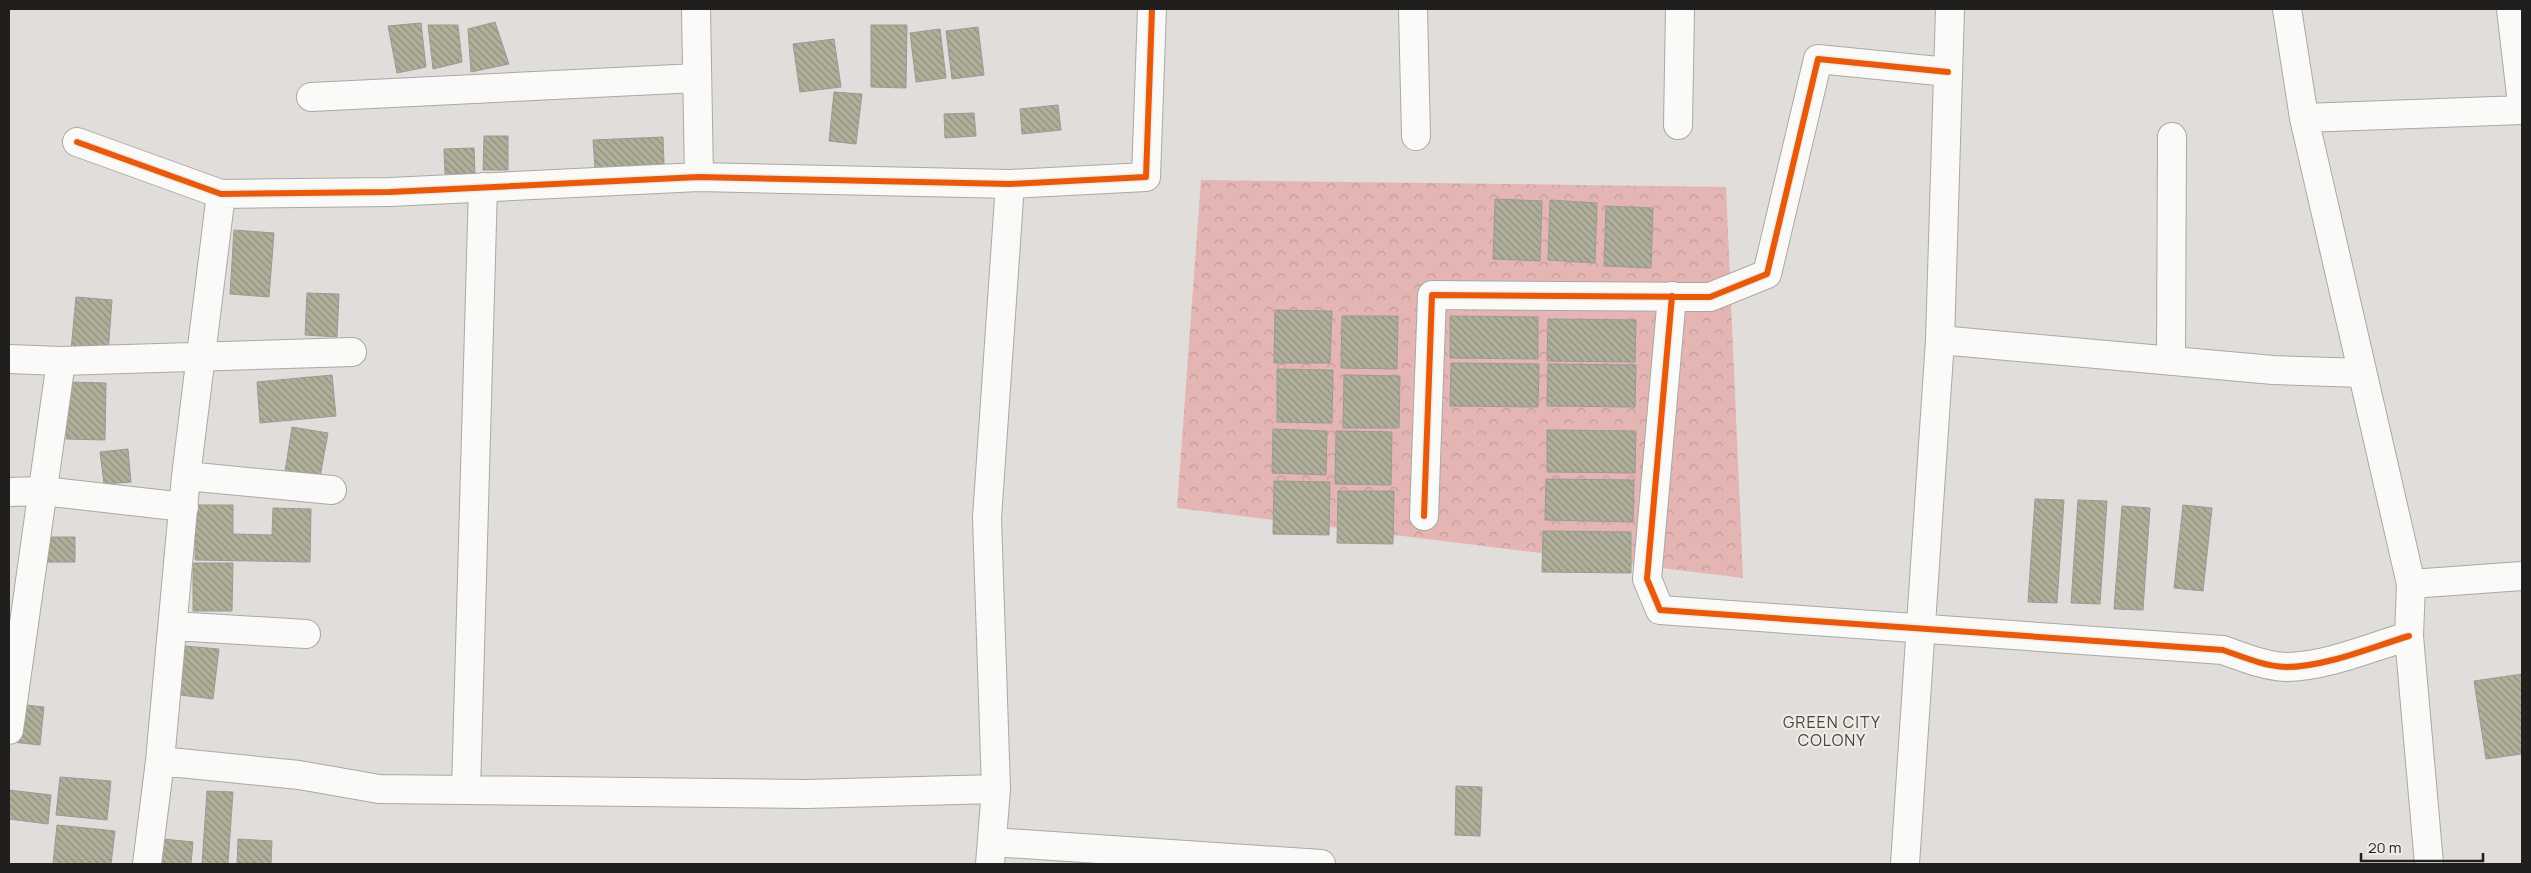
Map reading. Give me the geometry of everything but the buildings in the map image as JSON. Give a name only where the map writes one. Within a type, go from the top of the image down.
[{"type":"street","points":[[696,9],[699,177]]},
{"type":"street","points":[[77,142],[221,194],[390,192],[699,177],[1010,184],[1146,177],[1152,9]]},
{"type":"street","points":[[1413,9],[1416,136]]},
{"type":"street","points":[[1678,125],[1680,9]]},
{"type":"street","points":[[1905,864],[1940,340],[1950,9]]},
{"type":"street","points":[[2286,9],[2304,118],[2361,373],[2411,584],[2409,636],[2429,864]]},
{"type":"street","points":[[2511,9],[2522,104]]},
{"type":"street","points":[[1424,516],[1432,295],[1710,296],[1767,274],[1818,59],[1948,72]]},
{"type":"street","points":[[311,97],[697,78]]},
{"type":"street","points":[[2304,118],[2522,110]]},
{"type":"street","points":[[2171,359],[2172,137]]},
{"type":"street","points":[[1010,184],[987,518],[996,789],[991,853],[1321,864]]},
{"type":"street","points":[[466,790],[483,187]]},
{"type":"street","points":[[147,864],[160,761],[186,476],[221,194]]},
{"type":"street","points":[[1672,296],[1647,579],[1660,610],[2223,650],[2254,662],[2286,667],[2327,661],[2409,636]]},
{"type":"street","points":[[1940,340],[2171,359],[2273,370],[2361,373]]},
{"type":"street","points":[[9,359],[61,361],[352,352]]},
{"type":"street","points":[[9,730],[61,361]]},
{"type":"street","points":[[186,476],[332,490]]},
{"type":"street","points":[[9,492],[43,491],[184,507]]},
{"type":"street","points":[[2411,584],[2522,576]]},
{"type":"street","points":[[173,626],[306,634]]},
{"type":"street","points":[[160,761],[299,775],[379,789],[806,794],[996,789]]},
{"type":"green space","points":[[1201,180],[1726,187],[1743,578],[1177,508]]},
{"type":"cycle path","points":[[77,142],[221,194],[390,192],[699,177],[1010,184],[1146,177],[1152,9]]},
{"type":"cycle path","points":[[1424,516],[1432,295],[1710,297],[1767,274],[1818,59],[1948,72]]},
{"type":"cycle path","points":[[1672,296],[1647,579],[1660,610],[2223,650],[2262,663],[2286,667],[2316,664],[2348,656],[2409,636]]},
{"type":"district","name":"GREEN CITY COLONY","points":[[1832,731]]}]
